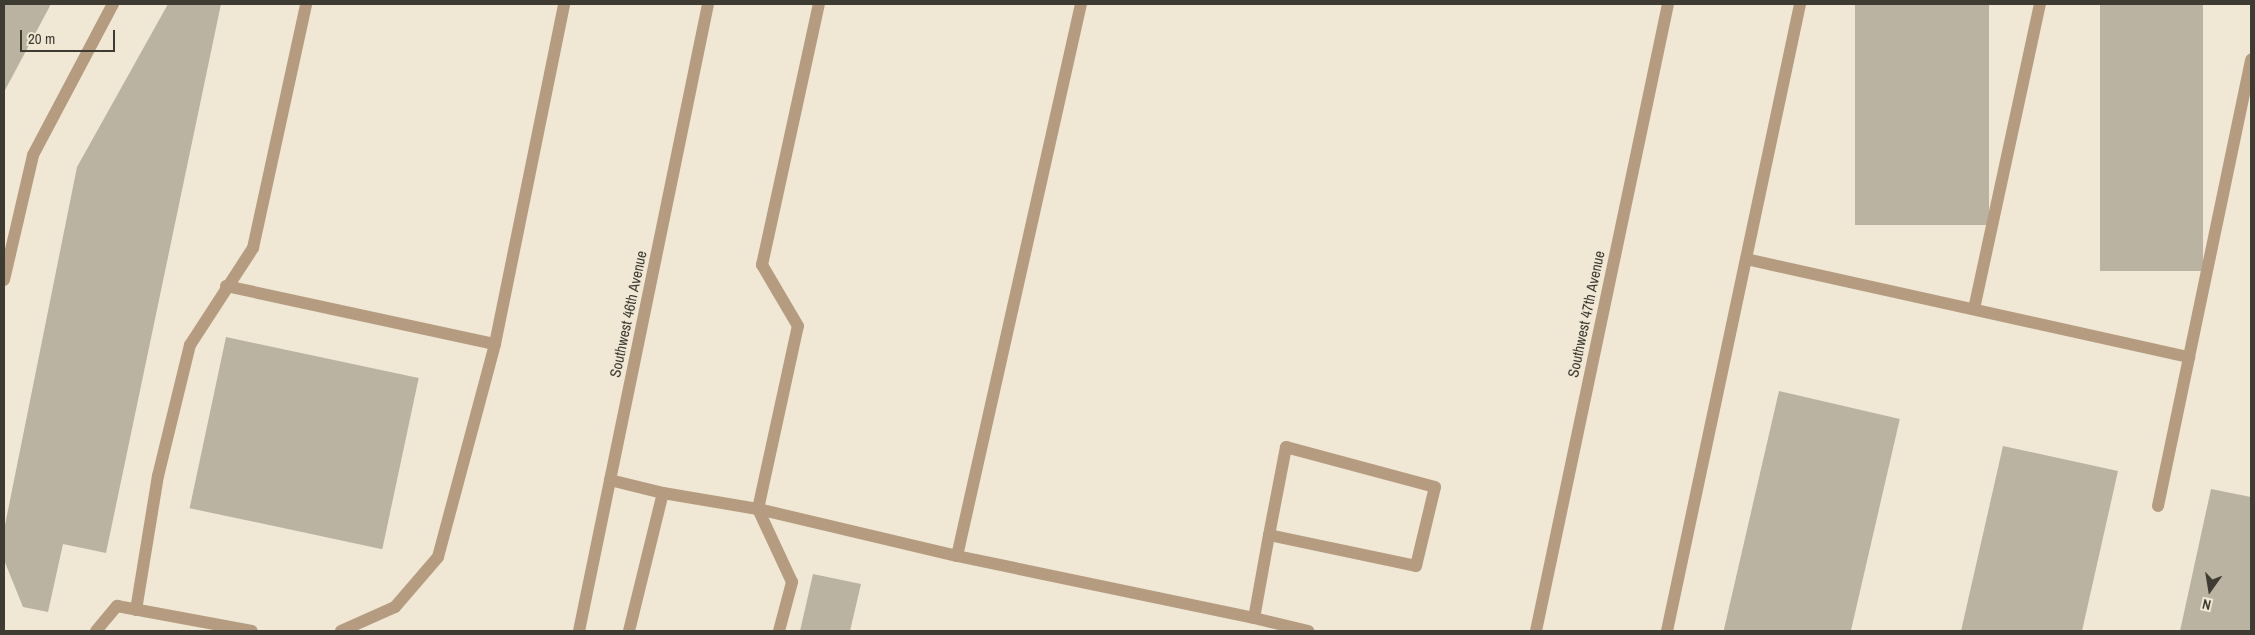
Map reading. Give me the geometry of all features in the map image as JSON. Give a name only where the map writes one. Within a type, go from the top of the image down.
[{"type":"street","points":[[4,280],[33,155],[113,4]]},
{"type":"street","points":[[136,610],[158,476],[190,345],[226,286],[253,248],[306,4]]},
{"type":"street","points":[[341,631],[396,607],[438,557],[496,344],[564,4]]},
{"type":"street","name":"Southwest 46th Avenue","points":[[579,631],[708,4]]},
{"type":"street","points":[[779,631],[792,582],[758,509],[798,326],[762,265],[819,4]]},
{"type":"street","points":[[957,556],[1081,4]]},
{"type":"street","name":"Southwest 47th Avenue","points":[[1536,631],[1668,4]]},
{"type":"street","points":[[1667,631],[1800,4]]},
{"type":"street","points":[[1974,309],[2040,4]]},
{"type":"street","points":[[2158,506],[2251,59]]},
{"type":"street","points":[[1746,259],[2189,357]]},
{"type":"street","points":[[226,286],[496,344]]},
{"type":"street","points":[[1254,618],[1269,535],[1286,447],[1434,487],[1416,566],[1269,535]]},
{"type":"street","points":[[610,480],[663,493],[758,509],[957,556],[1308,631]]},
{"type":"street","points":[[629,631],[663,493]]},
{"type":"street","points":[[96,631],[117,606],[244,630]]},
{"type":"building","points":[[4,4],[51,4],[4,92]]},
{"type":"building","points":[[168,4],[221,4],[106,553],[63,544],[48,612],[23,607],[4,560],[4,530],[77,167]]},
{"type":"building","points":[[1855,4],[1989,4],[1989,225],[1855,225]]},
{"type":"building","points":[[2100,4],[2203,4],[2203,271],[2100,271]]},
{"type":"building","points":[[226,337],[419,378],[382,549],[190,508]]},
{"type":"building","points":[[1779,391],[1900,419],[1851,631],[1724,631]]},
{"type":"building","points":[[2003,446],[2118,471],[2082,631],[1961,631]]},
{"type":"building","points":[[2211,489],[2251,497],[2251,631],[2180,631]]},
{"type":"building","points":[[813,574],[861,584],[850,631],[800,631]]}]
